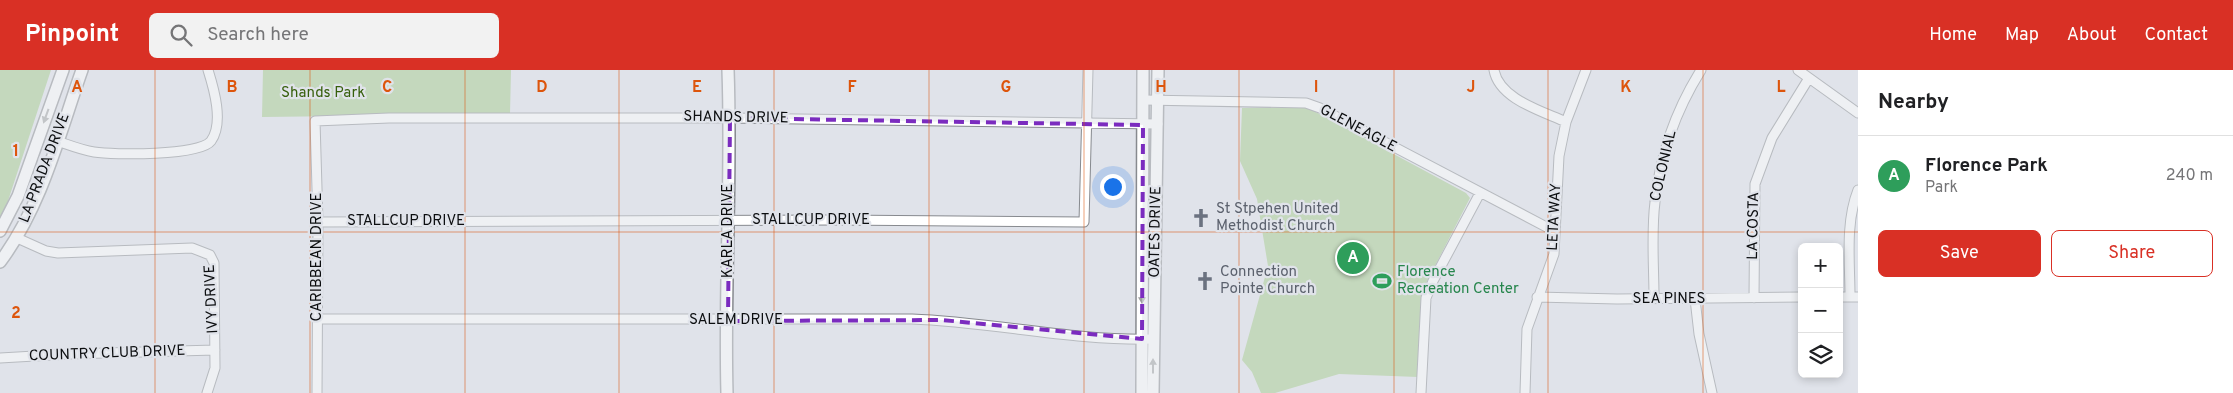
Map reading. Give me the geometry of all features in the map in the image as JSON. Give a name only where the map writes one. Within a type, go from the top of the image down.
[{"type":"main road","name":"LA PRADA DRIVE","points":[[0,231],[18,196],[62,70]]},
{"type":"main road","name":"LA PRADA DRIVE","points":[[0,262],[17,238],[37,198],[82,70]]},
{"type":"main road","name":"KARLA DRIVE","points":[[727,393],[727,220],[730,118],[728,70]]},
{"type":"main road","name":"OATES DRIVE","points":[[1142,70],[1148,339],[1153,393]]},
{"type":"main road","name":"OATES DRIVE","points":[[1142,393],[1148,339],[1158,124],[1158,70]]},
{"type":"main road","points":[[18,196],[37,198]]},
{"type":"street","points":[[57,141],[83,150],[104,153],[182,151],[206,146],[211,142],[217,128],[217,112],[208,70]]},
{"type":"street","points":[[1087,123],[1088,70]]},
{"type":"street","points":[[1494,70],[1495,77],[1508,94],[1566,122]]},
{"type":"street","name":"LETA WAY","points":[[1525,393],[1526,339],[1537,297],[1554,254],[1559,156],[1566,122],[1586,70]]},
{"type":"street","name":"COLONIAL","points":[[1654,298],[1654,204],[1659,174],[1675,121],[1701,70]]},
{"type":"street","points":[[1798,70],[1858,113]]},
{"type":"street","name":"LA COSTA","points":[[1754,298],[1755,184],[1772,138],[1809,78]]},
{"type":"street","name":"GLENEAGLE","points":[[1143,100],[1306,103],[1320,108],[1554,231]]},
{"type":"street","name":"SHANDS DRIVE","points":[[315,121],[388,118],[730,118],[1158,124]]},
{"type":"street","name":"CARIBBEAN DRIVE","points":[[315,121],[318,222],[317,393]]},
{"type":"street","name":"STALLCUP DRIVE","points":[[318,222],[727,220],[1084,222],[1087,123]]},
{"type":"street","points":[[1854,297],[1850,237],[1853,205],[1858,190]]},
{"type":"street","points":[[1420,393],[1426,298],[1433,281],[1480,193]]},
{"type":"street","name":"IVY DRIVE","points":[[17,238],[46,251],[58,253],[192,248],[210,255],[214,264],[215,368],[207,393]]},
{"type":"street","name":"SEA PINES","points":[[1537,297],[1617,299],[1798,298]]},
{"type":"street","points":[[1695,299],[1699,334],[1712,393]]},
{"type":"street","name":"SALEM DRIVE","points":[[318,320],[942,320],[1071,335],[1148,339]]},
{"type":"street","name":"COUNTRY CLUB DRIVE","points":[[0,358],[215,350]]},
{"type":"highlighted area","points":[[730,118],[1143,125],[1142,339],[942,320],[728,321]]},
{"type":"green space","points":[[0,70],[51,70],[6,207],[0,217]]},
{"type":"green space","name":"Shands Park","points":[[263,70],[511,70],[510,114],[262,117]]},
{"type":"green space","points":[[1302,107],[1312,110],[1466,193],[1470,198],[1421,293],[1418,377],[1339,374],[1275,393],[1261,393],[1252,372],[1242,360],[1268,266],[1257,199],[1240,161],[1242,108]]},
{"type":"place","name":"St Stpehen United Methodist Church","points":[[1201,218]]},
{"type":"place","name":"Florence Park","points":[[1353,258]]},
{"type":"place","name":"Connection Pointe Church","points":[[1205,281]]},
{"type":"place","name":"Florence Recreation Center","points":[[1382,281]]}]
